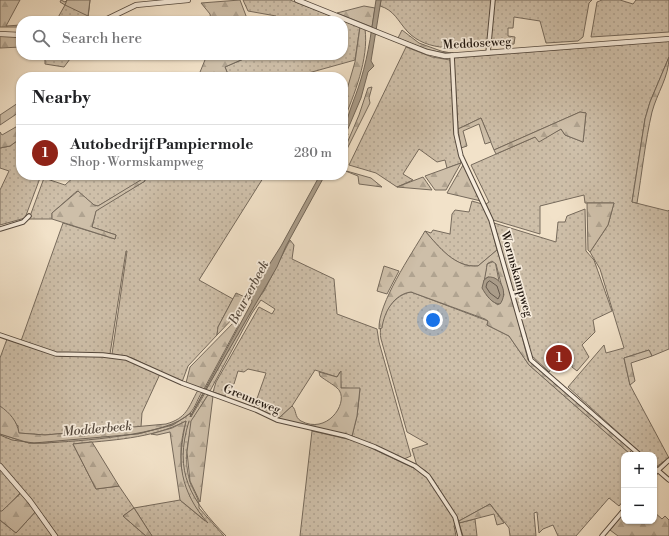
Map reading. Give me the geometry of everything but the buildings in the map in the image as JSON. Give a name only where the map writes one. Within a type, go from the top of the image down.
[{"type":"street","points":[[113,16],[136,5],[188,0]]},
{"type":"street","name":"Meddoseweg","points":[[297,0],[338,16]]},
{"type":"street","points":[[488,53],[492,0]]},
{"type":"street","name":"Meddoseweg","points":[[348,20],[427,52],[441,55],[488,53],[669,39]]},
{"type":"street","points":[[0,34],[16,35]]},
{"type":"street","name":"Wormskampweg","points":[[452,55],[456,134],[461,156],[491,220],[531,360],[637,452]]},
{"type":"street","points":[[0,229],[23,222],[29,216]]},
{"type":"street","name":"Greuneweg","points":[[0,336],[56,354],[103,355],[126,358],[201,390],[284,422],[359,440],[415,466],[424,472],[436,487],[455,517],[460,536]]},
{"type":"street","points":[[657,467],[669,460]]},
{"type":"street","points":[[0,466],[30,501],[56,536]]},
{"type":"street","points":[[657,469],[669,480]]},
{"type":"street","points":[[602,536],[621,514]]},
{"type":"green space","points":[[0,0],[20,0],[6,26],[16,25],[16,27],[0,27]]},
{"type":"green space","points":[[61,0],[65,2],[67,0],[90,0],[88,16],[59,16],[65,5],[60,2]]},
{"type":"green space","points":[[67,0],[90,0],[88,16],[65,5]]},
{"type":"green space","points":[[240,0],[246,16],[210,16],[201,3]]},
{"type":"green space","points":[[243,0],[290,0],[331,16],[276,16],[248,11]]},
{"type":"green space","points":[[381,0],[492,0],[487,46],[445,48],[424,43],[407,31],[389,10],[380,6]]},
{"type":"green space","points":[[494,0],[592,0],[589,3],[583,37],[578,41],[546,43],[540,21],[514,17],[513,28],[508,28],[508,36],[515,37],[514,44],[490,46]]},
{"type":"green space","points":[[602,0],[620,0],[633,4],[636,0],[669,0],[669,32],[591,37],[597,2]]},
{"type":"green space","points":[[364,6],[375,8],[372,27],[348,17],[348,16],[337,13]]},
{"type":"green space","points":[[348,22],[360,27],[355,60],[312,72],[227,72],[225,67],[241,60],[348,60]]},
{"type":"green space","points":[[360,27],[365,29],[365,52],[360,77],[348,109],[348,86],[355,62]]},
{"type":"green space","points":[[402,30],[419,43],[451,53],[430,50],[398,38]]},
{"type":"green space","points":[[0,36],[16,36],[16,47],[0,48]]},
{"type":"green space","points":[[669,41],[669,57],[650,102],[645,119],[632,202],[669,210],[669,349],[652,356],[649,350],[624,358],[630,385],[669,458],[657,466],[657,452],[640,452],[568,387],[604,345],[606,353],[624,348],[600,269],[590,252],[608,225],[614,203],[585,203],[584,195],[540,206],[540,234],[493,220],[486,204],[489,202],[471,165],[535,137],[539,141],[561,129],[565,135],[583,142],[586,113],[580,112],[494,150],[481,118],[458,129],[454,58]]},
{"type":"green space","points":[[406,47],[432,57],[450,60],[461,163],[447,168],[445,160],[437,162],[419,149],[403,174],[413,180],[397,187],[376,173],[349,165]]},
{"type":"green space","points":[[669,57],[665,78],[652,112],[645,146],[637,203],[632,202],[645,119],[650,102]]},
{"type":"green space","points":[[45,60],[69,60],[64,67],[45,64]]},
{"type":"green space","points":[[205,60],[241,60],[225,67],[227,72],[200,72]]},
{"type":"green space","points":[[372,87],[369,98],[370,103],[348,147],[348,141],[368,88]]},
{"type":"green space","points":[[16,104],[16,114],[0,125],[0,115]]},
{"type":"green space","points":[[580,112],[586,113],[583,142],[565,135],[561,129],[539,142],[535,137],[496,154],[494,150]]},
{"type":"green space","points":[[481,118],[491,142],[485,144],[479,124],[463,131],[467,146],[461,148],[458,129]]},
{"type":"green space","points":[[16,127],[16,142],[10,146],[0,148],[0,132],[2,135]]},
{"type":"green space","points":[[16,142],[16,180],[39,180],[25,218],[0,225],[0,190],[9,171],[0,168],[0,148],[10,146]]},
{"type":"green space","points":[[461,163],[446,190],[435,190],[425,176]]},
{"type":"green space","points":[[463,165],[481,201],[447,193]]},
{"type":"green space","points":[[348,171],[371,178],[382,187],[359,184],[358,176]]},
{"type":"green space","points":[[423,177],[432,190],[397,187]]},
{"type":"green space","points":[[43,180],[50,180],[65,185],[70,180],[142,180],[98,206],[94,205],[77,191],[52,213],[52,219],[29,219]]},
{"type":"green space","points":[[141,180],[145,180],[96,211],[92,227],[116,235],[115,239],[52,219],[52,213],[78,191],[94,205],[98,206]]},
{"type":"green space","points":[[262,180],[199,280],[233,299],[218,327],[217,335],[188,366],[182,382],[132,358],[112,354],[127,251],[110,354],[57,353],[21,341],[63,223],[115,239],[116,235],[92,227],[96,210],[145,181]]},
{"type":"green space","points":[[472,201],[482,204],[489,219],[497,250],[478,266],[462,264],[455,260],[442,250],[425,231],[431,233],[433,230],[450,234],[452,214],[455,210],[469,212]]},
{"type":"green space","points":[[587,203],[614,203],[608,225],[590,252],[588,250]]},
{"type":"green space","points":[[585,209],[586,251],[594,260],[612,311],[593,320],[595,332],[582,345],[589,357],[577,371],[572,367],[572,355],[568,350],[553,352],[550,356],[557,361],[549,372],[531,355],[494,223],[556,242],[558,222],[565,222],[567,216]]},
{"type":"green space","points":[[425,231],[442,250],[462,264],[478,266],[497,250],[505,270],[528,360],[632,450],[628,452],[529,365],[509,336],[487,325],[488,321],[485,319],[411,292],[405,293],[395,300],[385,316],[382,328],[379,329],[380,318],[389,293]],"holes":[[[492,261],[496,264],[504,295],[498,305],[487,296],[485,291],[484,282],[487,264]]]},
{"type":"green space","points":[[290,240],[294,245],[292,259],[334,279],[337,314],[377,329],[379,342],[411,456],[404,459],[352,436],[357,416],[360,389],[341,388],[340,372],[337,377],[315,370],[292,406],[279,418],[254,407],[266,373],[248,369],[244,372],[238,371],[234,384],[228,388],[225,396],[213,392],[216,382],[259,307],[272,314],[275,309],[261,300],[252,313],[210,391],[206,390],[255,303],[264,291]]},
{"type":"green space","points":[[495,261],[499,281],[488,277],[484,280],[487,264]]},
{"type":"green space","points":[[384,266],[399,271],[387,294],[377,291]]},
{"type":"green space","points":[[411,292],[488,321],[487,325],[509,336],[529,365],[628,452],[621,452],[621,504],[619,506],[609,498],[576,536],[558,536],[553,525],[543,529],[539,533],[537,512],[534,513],[536,536],[510,536],[509,528],[490,504],[459,521],[433,479],[426,471],[417,466],[412,449],[428,444],[407,432],[381,339],[380,332],[383,317],[397,298]]},
{"type":"green space","points":[[236,293],[247,298],[237,314],[217,335],[218,327]]},
{"type":"green space","points":[[239,317],[238,326],[204,389],[186,383],[190,367]]},
{"type":"green space","points":[[7,339],[60,356],[124,357],[160,374],[142,413],[141,427],[45,435],[18,433],[18,426],[0,406],[0,358]]},
{"type":"green space","points":[[649,350],[652,356],[631,363],[635,381],[630,385],[624,358]]},
{"type":"green space","points":[[341,371],[341,388],[360,388],[357,416],[352,436],[284,421],[279,418],[292,406],[295,409],[297,418],[301,421],[311,424],[320,424],[328,420],[335,414],[339,407],[341,393],[336,387],[320,376],[319,372],[337,377]]},
{"type":"green space","points":[[198,390],[202,392],[190,413],[179,421],[143,432],[99,439],[45,443],[29,443],[0,434],[0,406],[7,411],[17,425],[19,433],[45,435],[166,424],[173,422],[186,412]]},
{"type":"green space","points":[[205,393],[208,395],[192,425],[187,448],[187,471],[198,501],[199,508],[224,536],[152,536],[134,508],[123,516],[146,536],[58,536],[30,498],[0,463],[0,434],[29,443],[45,443],[142,433],[173,424],[190,413],[191,417]],"holes":[[[186,421],[181,452],[183,481],[191,501],[205,521],[180,500],[134,508],[119,486],[96,489],[73,444],[131,438],[159,432]]]},
{"type":"green space","points":[[208,395],[213,396],[200,502],[190,481],[187,452],[191,421]]},
{"type":"green space","points":[[186,421],[181,449],[183,475],[186,488],[192,500],[208,523],[180,500],[170,432],[157,435],[151,434],[172,428]]},
{"type":"green space","points":[[312,431],[356,441],[420,471],[431,482],[446,503],[457,525],[454,526],[456,536],[300,536]]},
{"type":"green space","points":[[92,442],[119,486],[96,489],[73,444]]},
{"type":"green space","points":[[0,467],[21,492],[2,512],[0,511]]},
{"type":"green space","points":[[22,492],[36,511],[16,533],[0,520],[0,511],[2,511]]},
{"type":"green space","points":[[490,504],[504,523],[497,525],[494,514],[459,523],[459,521]]},
{"type":"green space","points":[[134,508],[152,536],[146,536],[123,516]]},
{"type":"green space","points":[[36,511],[55,536],[0,536],[0,520],[16,533]]},
{"type":"green space","points":[[657,515],[662,519],[665,516],[669,520],[669,536],[618,536],[610,530],[621,517],[621,524],[657,524]]},
{"type":"green space","points":[[475,519],[477,536],[463,536],[459,523]]},
{"type":"water","points":[[376,0],[381,0],[371,61],[374,66],[368,72],[361,98],[348,129],[348,116],[359,87],[370,40]]},
{"type":"water","name":"Beurzerbeek","points":[[317,180],[322,180],[286,246],[277,267],[190,417],[252,302],[251,297],[262,276],[281,246]]},
{"type":"water","points":[[488,277],[497,279],[502,286],[503,295],[500,304],[492,301],[482,288],[484,280]]},
{"type":"waterway","name":"Modderbeek","points":[[0,435],[12,440],[34,443],[137,434],[173,425],[191,413]]},
{"type":"waterway","name":"Beurzerbeek","points":[[189,421],[183,456],[184,471],[188,484],[203,510],[226,536]]},
{"type":"place","name":"Autobedrijf Pampiermole","points":[[559,358]]}]
